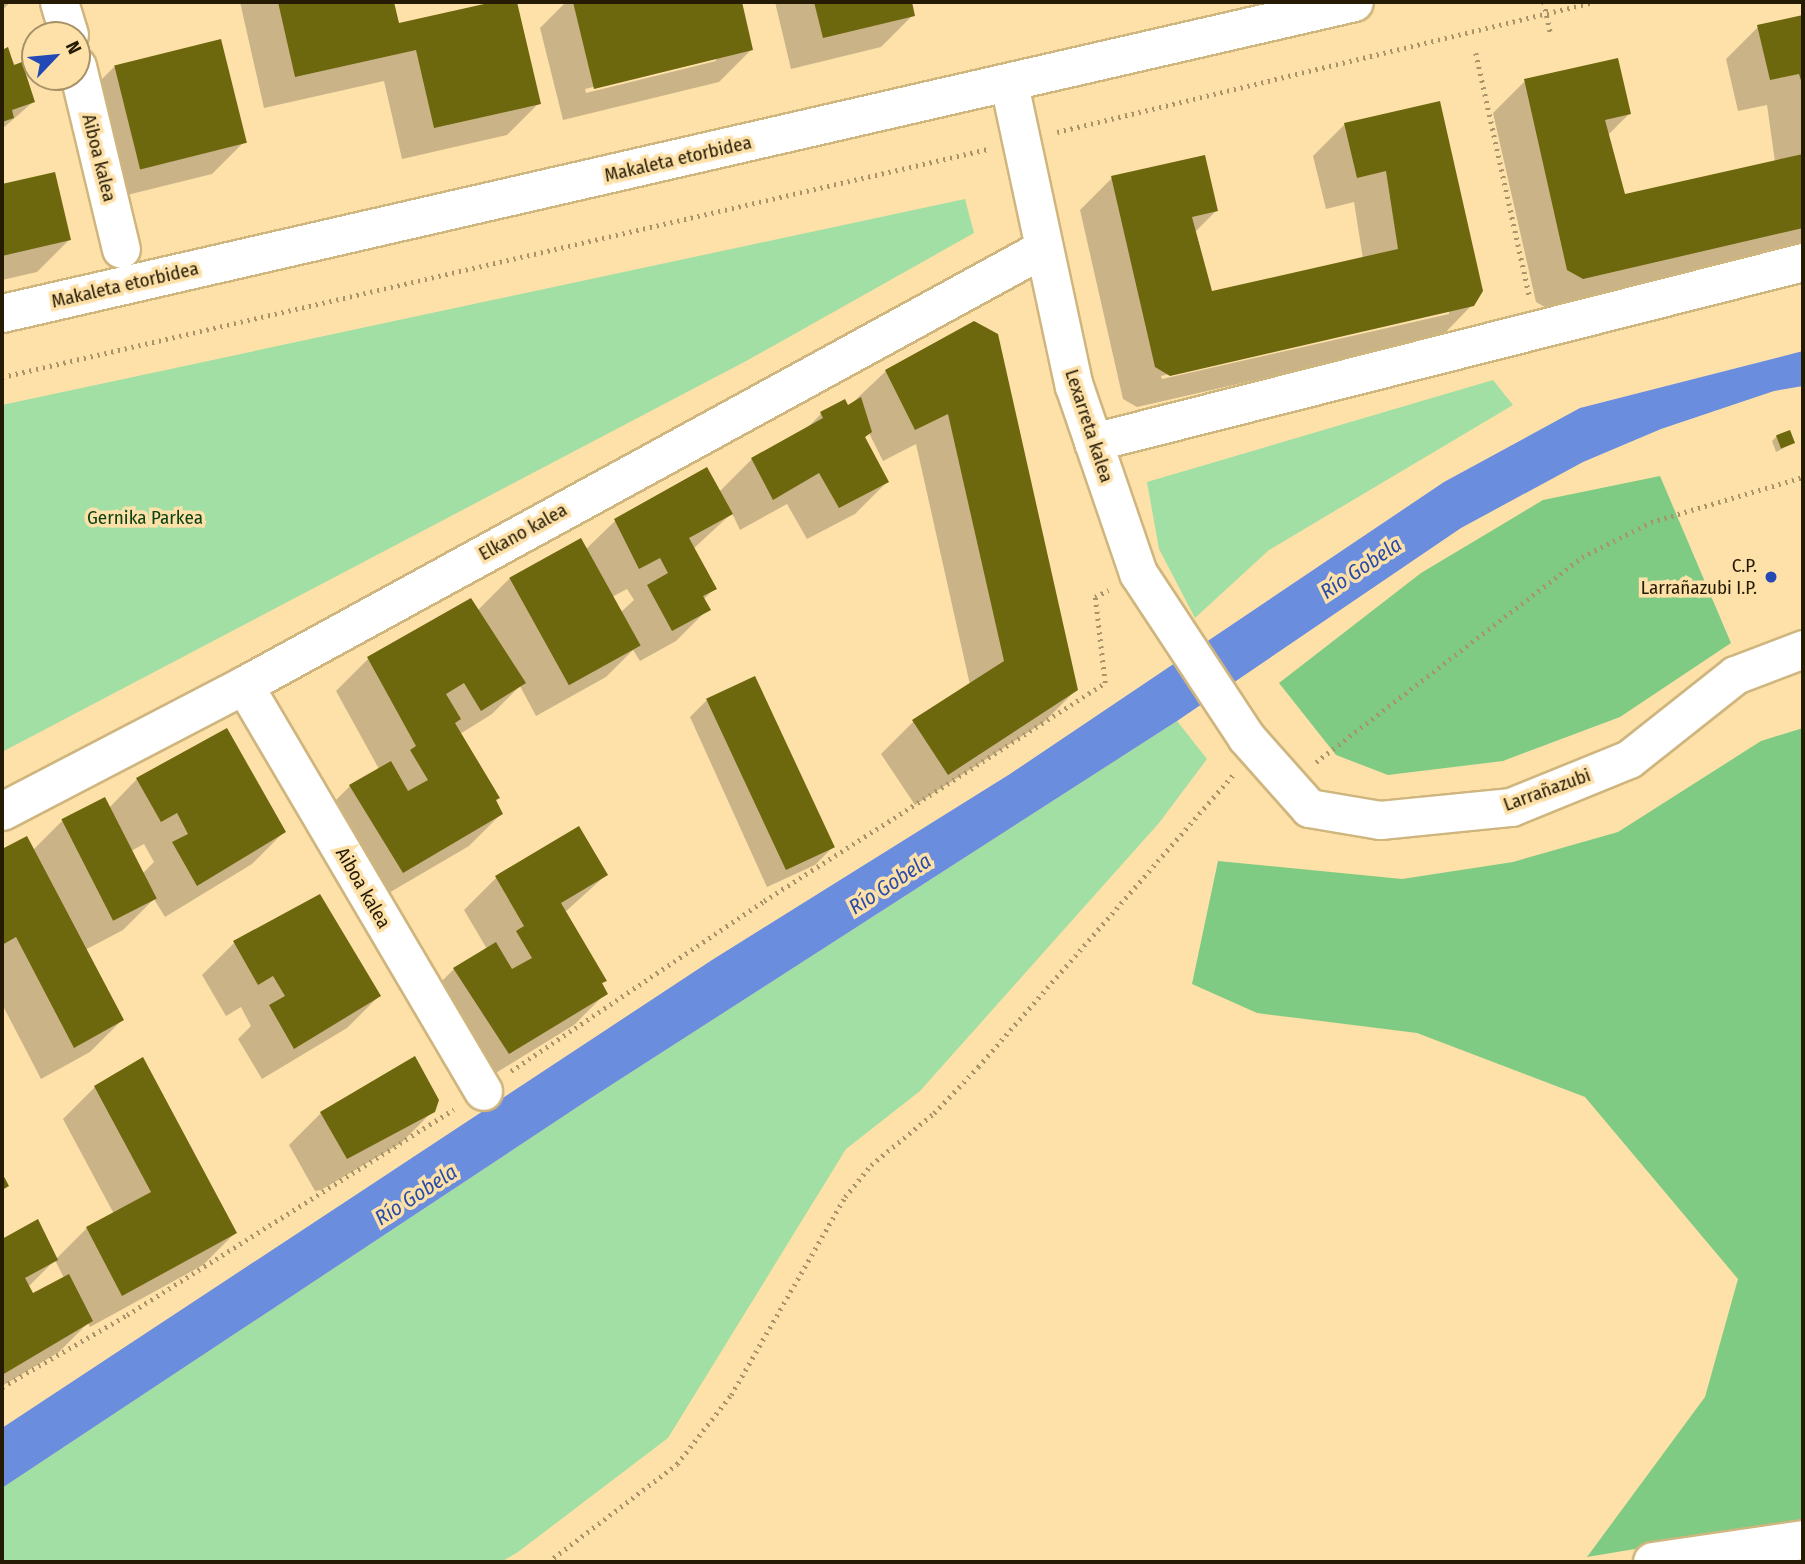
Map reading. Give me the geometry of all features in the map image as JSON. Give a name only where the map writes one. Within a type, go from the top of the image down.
[{"type":"highway","points":[[1653,1562],[1803,1540]]},
{"type":"street","name":"Makaleta etorbidea","points":[[2,313],[1009,84],[1353,2]]},
{"type":"street","name":"Lexarreta kalea","points":[[1009,84],[1042,249],[1074,386],[1138,573],[1244,751]]},
{"type":"street","name":"Aiboa kalea","points":[[83,91],[121,249]]},
{"type":"street","name":"Elkano kalea","points":[[2,811],[244,685],[1042,249]]},
{"type":"street","points":[[1093,442],[1803,262]]},
{"type":"street","name":"Larrañazubi","points":[[1244,751],[1309,808],[1380,820],[1511,807],[1629,759],[1735,675],[1803,649]]},
{"type":"street","name":"Aiboa kalea","points":[[244,685],[483,1091]]},
{"type":"path","points":[[1544,2],[1551,36]]},
{"type":"path","points":[[1044,135],[1594,2]]},
{"type":"path","points":[[1476,53],[1528,291]]},
{"type":"path","points":[[2,377],[999,146]]},
{"type":"path","points":[[1312,765],[1582,557],[1651,522],[1803,477]]},
{"type":"path","points":[[2,1387],[127,1315],[483,1091],[764,901],[1105,683],[1095,597],[1138,573]]},
{"type":"path","points":[[548,1562],[677,1464],[731,1395],[845,1197],[871,1165],[934,1113],[978,1067],[1244,751]]},
{"type":"green space","name":"Gernika Parkea","points":[[965,199],[974,233],[748,360],[2,752],[2,405]]},
{"type":"green space","points":[[1493,380],[1513,405],[1269,550],[1195,618],[1159,549],[1147,482]]},
{"type":"green space","points":[[1660,476],[1731,643],[1620,717],[1503,761],[1388,775],[1336,755],[1279,683],[1421,573],[1543,500]]},
{"type":"green space","points":[[1177,721],[1207,759],[1159,823],[920,1091],[846,1149],[668,1438],[518,1552],[501,1562],[2,1562],[2,1488],[591,1098]]},
{"type":"green space","points":[[1803,728],[1803,1521],[1587,1557],[1705,1397],[1738,1279],[1585,1097],[1417,1033],[1257,1013],[1192,984],[1218,861],[1402,879],[1513,862],[1618,832],[1761,741]]},
{"type":"water","name":"Río Gobela","points":[[1803,351],[1803,386],[1774,391],[1661,429],[1583,462],[1461,528],[1177,721],[591,1098],[2,1488],[2,1428],[712,960],[1010,774],[1444,482],[1580,408]]},
{"type":"building","points":[[278,2],[394,2],[399,23],[493,2],[517,2],[541,104],[434,128],[416,50],[295,77]]},
{"type":"building","points":[[573,2],[742,2],[753,50],[594,89]]},
{"type":"building","points":[[814,2],[912,2],[915,16],[823,38]]},
{"type":"building","points":[[1803,15],[1803,87],[1799,74],[1770,80],[1757,25]]},
{"type":"building","points":[[221,39],[247,143],[140,169],[114,66]]},
{"type":"building","points":[[8,47],[14,65],[21,62],[21,91],[31,91],[35,102],[12,110],[14,118],[2,122],[2,50]]},
{"type":"building","points":[[1618,58],[1631,114],[1605,120],[1625,194],[1803,154],[1803,228],[1583,279],[1567,270],[1524,79]]},
{"type":"building","points":[[1440,101],[1483,291],[1474,306],[1170,376],[1155,367],[1111,176],[1205,155],[1218,211],[1192,217],[1212,291],[1398,249],[1386,171],[1357,178],[1344,123]]},
{"type":"building","points":[[55,172],[71,240],[2,256],[2,184]]},
{"type":"building","points":[[974,321],[998,334],[1078,690],[948,775],[912,720],[1004,661],[948,414],[915,430],[885,370]]},
{"type":"building","points":[[861,397],[872,432],[865,437],[889,482],[839,508],[819,473],[773,500],[751,458],[823,418],[820,412],[845,399],[848,405]]},
{"type":"building","points":[[1790,430],[1795,443],[1781,448],[1776,435]]},
{"type":"building","points":[[707,467],[733,514],[689,538],[717,589],[703,596],[711,610],[672,631],[647,585],[668,573],[660,558],[639,569],[614,519]]},
{"type":"building","points":[[581,538],[641,646],[569,685],[509,578]]},
{"type":"building","points":[[471,598],[526,683],[481,711],[464,683],[446,694],[461,719],[455,723],[500,798],[496,800],[503,814],[403,873],[349,785],[391,761],[408,791],[428,780],[410,750],[416,746],[367,657]]},
{"type":"building","points":[[755,676],[835,847],[786,870],[706,699]]},
{"type":"building","points":[[227,728],[286,832],[197,886],[172,842],[188,834],[177,813],[161,822],[136,778]]},
{"type":"building","points":[[105,797],[157,899],[113,921],[61,819]]},
{"type":"building","points":[[579,826],[608,875],[561,903],[607,981],[602,983],[608,994],[509,1054],[453,968],[496,942],[512,969],[532,958],[516,931],[524,926],[495,876]]},
{"type":"building","points":[[27,836],[124,1020],[74,1048],[16,937],[2,945],[2,849]]},
{"type":"building","points":[[320,894],[381,996],[294,1049],[269,1005],[285,996],[273,976],[258,985],[233,941]]},
{"type":"building","points":[[415,1056],[439,1100],[435,1112],[347,1159],[320,1112]]},
{"type":"building","points":[[143,1057],[237,1233],[122,1296],[86,1227],[151,1192],[94,1086]]},
{"type":"building","points":[[2,1173],[9,1186],[2,1190]]},
{"type":"building","points":[[38,1219],[58,1260],[25,1278],[33,1293],[69,1274],[93,1321],[2,1375],[2,1239]]},
{"type":"place","name":"C.P. Larrañazubi I.P.","points":[[1771,577]]}]
